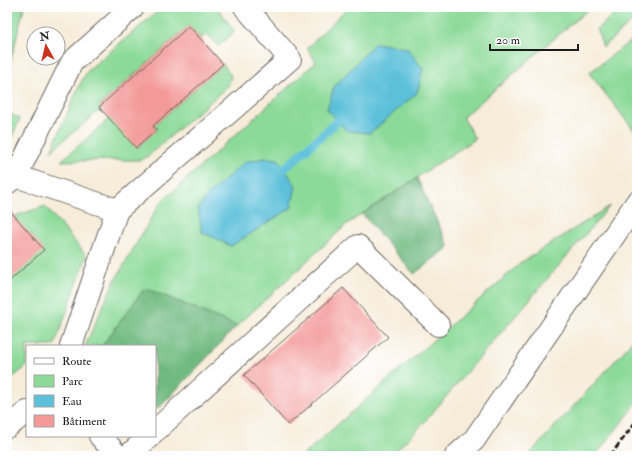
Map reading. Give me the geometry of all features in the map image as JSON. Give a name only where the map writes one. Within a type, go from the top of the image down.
[{"type":"lane","points":[[117,210],[11,179],[72,62],[133,7]]},
{"type":"lane","points":[[71,345],[117,210],[290,59],[245,7]]},
{"type":"lane","points":[[456,456],[474,448],[637,202]]},
{"type":"lane","points":[[156,430],[358,246],[438,325]]},
{"type":"lane","points":[[7,428],[26,413]]},
{"type":"lane","points":[[101,437],[118,456]]},
{"type":"lane","points":[[128,456],[149,437]]},
{"type":"green space","points":[[7,7],[24,7],[7,77]]},
{"type":"green space","points":[[163,7],[217,7],[235,32],[218,46],[207,34],[201,39],[189,26],[99,106],[101,109],[51,151],[80,84],[88,70]]},
{"type":"green space","points":[[348,7],[591,7],[463,117],[475,139],[347,224],[237,326],[145,288],[103,345],[85,345],[114,282],[160,203],[316,62],[307,48]]},
{"type":"green space","points":[[622,7],[637,7],[637,17],[603,47],[597,29]]},
{"type":"green space","points":[[637,36],[637,134],[589,73]]},
{"type":"green space","points":[[223,64],[231,76],[228,86],[148,156],[140,160],[61,161],[110,118],[137,148],[156,130],[153,126]]},
{"type":"green space","points":[[7,112],[20,119],[7,148]]},
{"type":"green space","points":[[417,178],[449,247],[414,274],[362,214]]},
{"type":"green space","points":[[45,206],[87,256],[55,344],[26,345],[26,367],[7,382],[7,284],[10,281],[15,216]]},
{"type":"green space","points":[[610,206],[420,427],[390,456],[302,456],[522,262]]},
{"type":"green space","points":[[145,288],[237,326],[160,407],[156,409],[156,345],[103,345]]},
{"type":"green space","points":[[637,334],[637,402],[595,456],[528,456],[624,351]]},
{"type":"water","points":[[375,43],[407,48],[423,69],[417,93],[370,133],[347,131],[327,109],[334,87]]},
{"type":"water","points":[[265,158],[278,159],[296,186],[291,208],[231,246],[202,232],[198,209],[207,196],[245,162]]},
{"type":"building","points":[[189,26],[223,64],[153,126],[157,130],[136,148],[99,107]]},
{"type":"building","points":[[7,207],[44,250],[7,283]]},
{"type":"building","points":[[343,288],[388,337],[288,425],[244,375]]},
{"type":"waterway","points":[[284,169],[338,121]]},
{"type":"railway","points":[[610,456],[637,420]]}]
